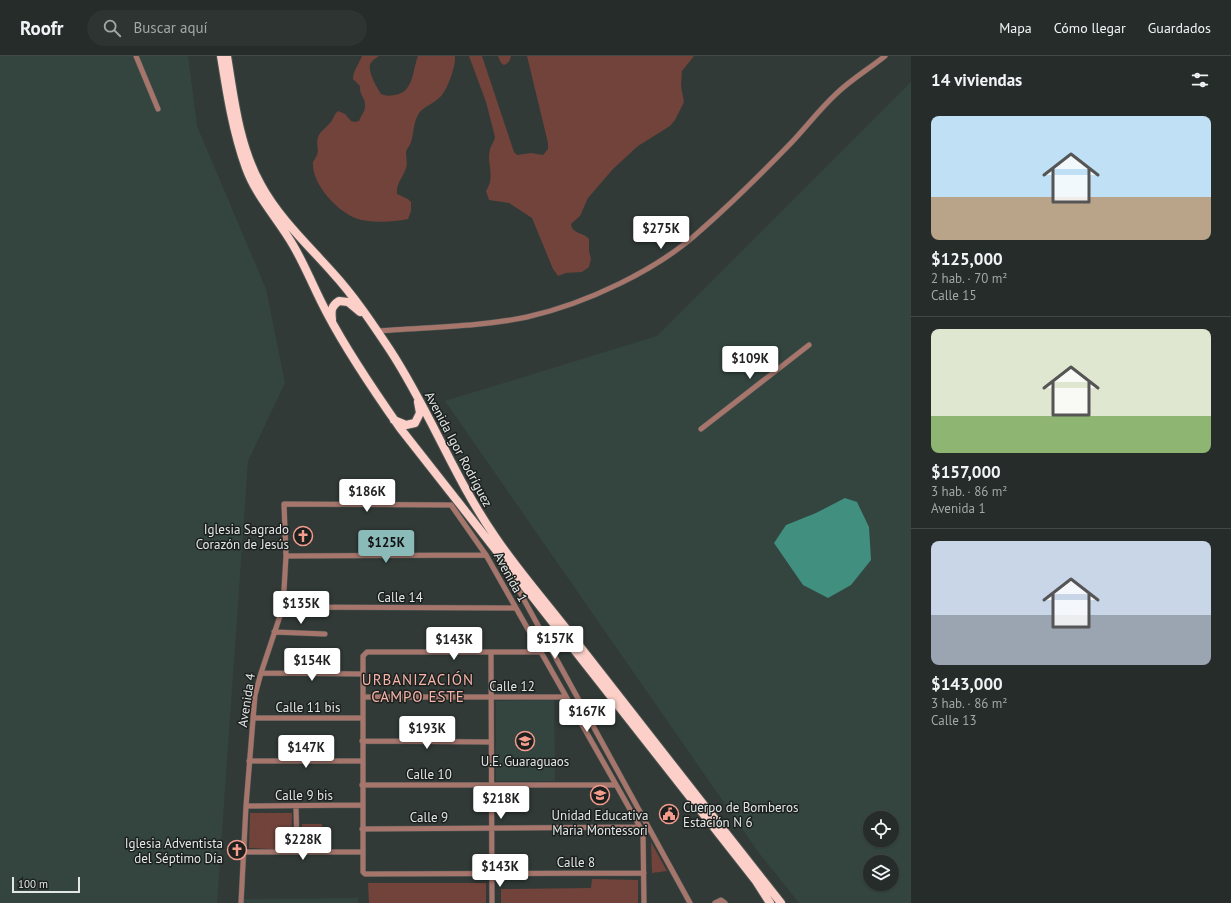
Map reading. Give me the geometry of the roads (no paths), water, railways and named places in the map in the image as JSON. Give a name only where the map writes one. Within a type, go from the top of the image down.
[{"type":"highway","name":"Avenida Igor Rodríguez","points":[[220,56],[231,118],[246,169],[260,196],[292,244],[332,324],[393,419],[756,881],[770,903]]},
{"type":"highway","name":"Avenida Igor Rodríguez","points":[[227,56],[243,141],[260,184],[286,221],[334,273],[362,308],[402,369],[426,412],[453,468],[480,514],[516,567],[576,641],[781,903]]},
{"type":"highway","points":[[332,324],[331,310],[333,306],[340,301],[348,302],[355,307],[382,339]]},
{"type":"highway","points":[[393,419],[406,425],[415,423],[420,413],[416,394]]},
{"type":"street","points":[[136,56],[158,109]]},
{"type":"street","points":[[377,331],[475,323],[526,317],[580,301],[632,277],[669,255],[701,231],[793,141],[836,94],[885,56]]},
{"type":"street","points":[[701,428],[809,345]]},
{"type":"street","name":"Avenida 4","points":[[241,903],[249,760],[255,695],[283,607],[286,556],[284,504],[451,505]]},
{"type":"street","name":"Avenida 1","points":[[451,505],[486,555],[640,827],[642,833],[644,903]]},
{"type":"street","points":[[499,554],[690,903]]},
{"type":"street","points":[[286,556],[486,555]]},
{"type":"street","name":"Calle 14","points":[[283,607],[516,608]]},
{"type":"street","points":[[274,633],[326,634]]},
{"type":"street","points":[[243,852],[362,852],[362,656],[366,652],[541,652]]},
{"type":"street","points":[[491,652],[492,903]]},
{"type":"street","points":[[261,673],[362,674]]},
{"type":"street","name":"Calle 12","points":[[362,697],[566,697]]},
{"type":"street","name":"Calle 11 bis","points":[[253,718],[362,718]]},
{"type":"street","points":[[362,741],[491,742]]},
{"type":"street","points":[[249,760],[362,761]]},
{"type":"street","name":"Calle 10","points":[[362,785],[616,785]]},
{"type":"street","name":"Calle 9 bis","points":[[246,806],[362,805]]},
{"type":"street","points":[[296,806],[297,852]]},
{"type":"street","name":"Calle 9","points":[[362,829],[640,827]]},
{"type":"street","name":"Calle 8","points":[[362,852],[362,870],[365,874],[644,873]]},
{"type":"street","points":[[715,903],[720,900],[725,903]]},
{"type":"place","name":"Iglesia Sagrado Corazón de Jesús","points":[[303,536]]},
{"type":"place","name":"U.E. Guaraguaos","points":[[525,741]]},
{"type":"place","name":"Unidad Educativa Maria Montessori","points":[[600,795]]},
{"type":"place","name":"Cuerpo de Bomberos Estación N 6","points":[[669,814]]},
{"type":"place","name":"Iglesia Adventista del Séptimo Día","points":[[237,850]]},
{"type":"district","name":"URBANIZACIÓN CAMPO ESTE","points":[[418,688]]}]
